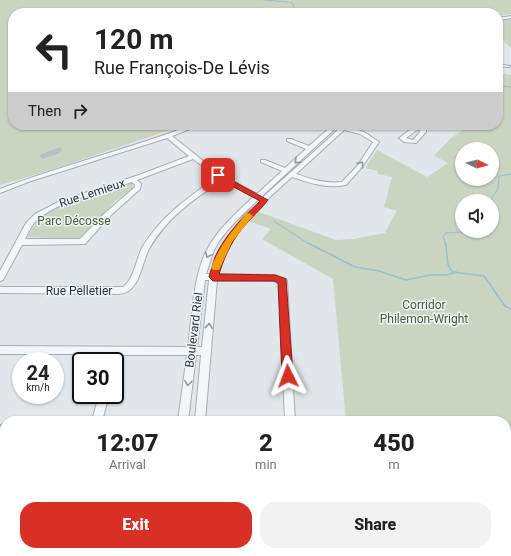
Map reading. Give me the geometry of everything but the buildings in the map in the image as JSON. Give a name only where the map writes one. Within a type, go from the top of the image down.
[{"type":"street","points":[[503,66],[508,66]]},
{"type":"street","points":[[0,188],[184,130]]},
{"type":"street","name":"Boulevard Riel","points":[[289,173],[310,149],[336,130]]},
{"type":"street","name":"Boulevard Riel","points":[[185,416],[201,277],[207,258],[217,240],[230,224],[337,130]]},
{"type":"street","points":[[263,161],[289,173],[318,183],[336,185],[346,183],[362,164],[376,142],[362,133],[353,130]]},
{"type":"street","points":[[168,136],[222,178],[261,198]]},
{"type":"street","points":[[289,140],[310,149]]},
{"type":"street","name":"Rue Lemieux","points":[[0,278],[32,221],[48,209],[133,180],[194,156]]},
{"type":"street","name":"Rue Pelletier","points":[[0,290],[118,291],[127,289],[132,282],[147,246],[165,221],[186,201],[222,178]]},
{"type":"street","points":[[20,242],[85,241],[107,215],[138,188],[138,184],[133,180]]},
{"type":"street","points":[[0,191],[26,181]]},
{"type":"street","name":"Boulevard Riel","points":[[200,416],[213,277],[220,256],[229,241],[261,198]]},
{"type":"street","points":[[201,277],[275,278],[283,281],[290,416]]},
{"type":"street","points":[[0,350],[206,351]]},
{"type":"street","points":[[98,416],[102,404]]},
{"type":"green space","points":[[0,0],[511,0],[511,14],[503,15],[503,8],[8,8],[8,130],[170,130],[48,171],[0,185]]},
{"type":"green space","points":[[511,17],[511,48],[503,41],[503,18]]},
{"type":"green space","name":"Corridor Philemon-Wright","points":[[503,74],[511,75],[511,416],[346,416],[333,279],[262,239],[271,229],[248,221],[259,212],[336,240],[354,239],[385,233],[397,211],[384,207],[392,177],[378,174],[378,171],[365,168],[377,150],[427,177],[448,163],[434,156],[451,138],[463,130],[503,130]]},
{"type":"green space","name":"Parc Décosse","points":[[129,183],[133,183],[133,188],[114,202],[84,236],[77,239],[28,237],[37,221],[52,209]]},
{"type":"waterway","points":[[264,0],[288,2]]},
{"type":"waterway","points":[[290,2],[293,4],[294,8]]},
{"type":"waterway","points":[[503,86],[511,87]]},
{"type":"waterway","points":[[494,194],[498,189],[499,176],[511,174]]},
{"type":"waterway","points":[[274,221],[309,244]]},
{"type":"waterway","points":[[446,244],[443,237],[445,233],[455,232]]},
{"type":"waterway","points":[[308,243],[355,267],[379,271],[406,280],[430,275],[447,275],[455,272]]},
{"type":"waterway","points":[[445,243],[450,269],[455,272]]},
{"type":"waterway","points":[[455,272],[484,276],[505,306],[511,309]]},
{"type":"slow traffic","points":[[216,268],[220,256],[229,241],[249,216]]},
{"type":"route","points":[[218,175],[264,200],[243,222],[229,241],[220,256],[213,277],[275,278],[283,281],[288,376]]}]
